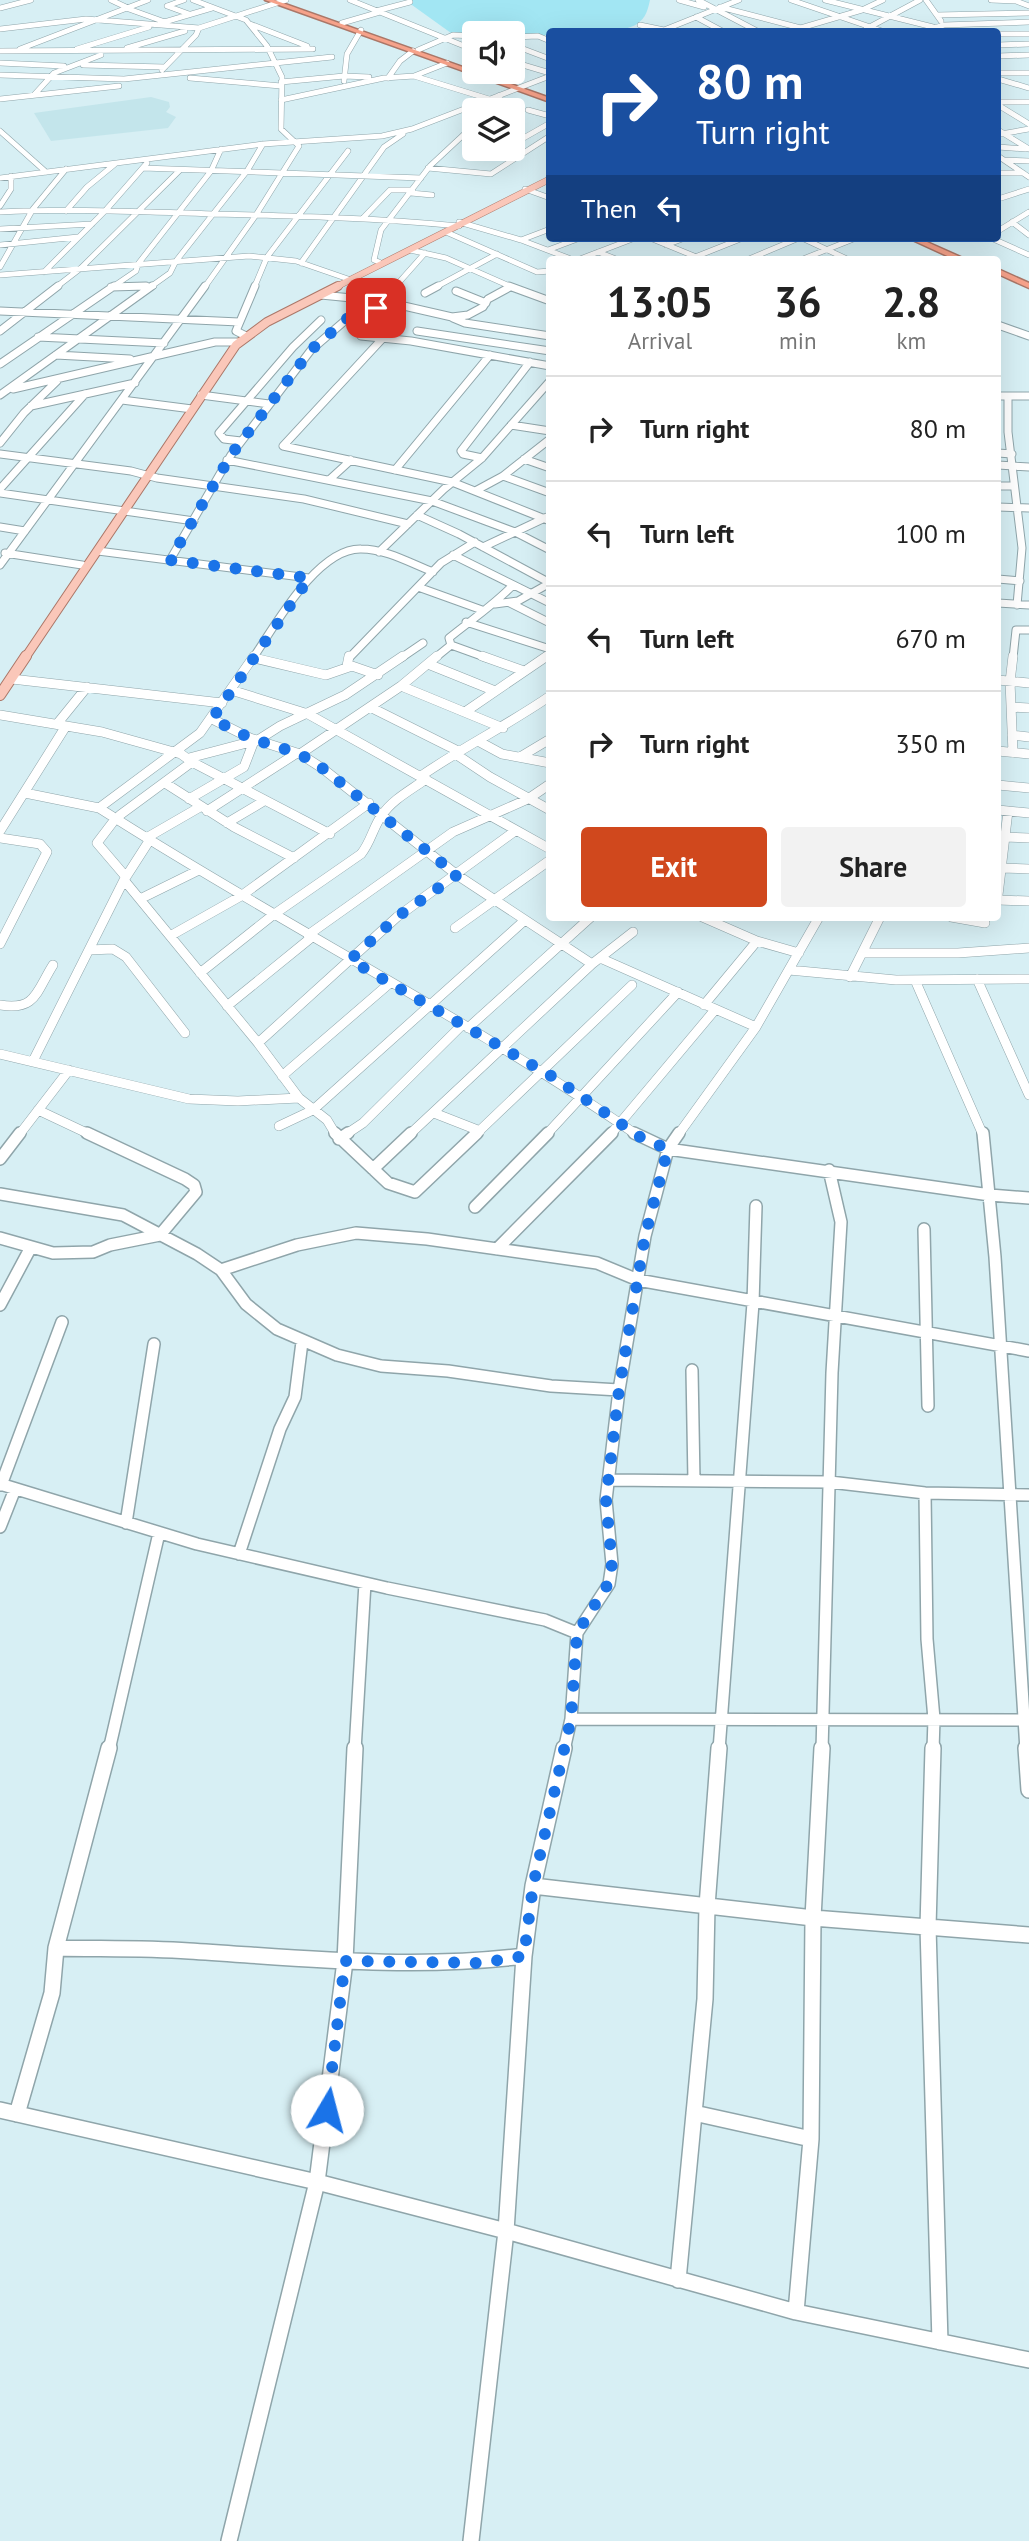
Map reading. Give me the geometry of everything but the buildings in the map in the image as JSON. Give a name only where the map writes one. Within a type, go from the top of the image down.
[{"type":"highway","points":[[268,0],[280,1],[360,31]]},
{"type":"highway","points":[[280,1],[519,87]]},
{"type":"highway","points":[[416,51],[462,66]]},
{"type":"highway","points":[[511,84],[546,97]]},
{"type":"highway","points":[[921,242],[954,256]]},
{"type":"highway","points":[[931,242],[963,256]]},
{"type":"highway","points":[[1001,275],[1029,286]]},
{"type":"main road","points":[[190,409],[239,339],[379,262],[546,180]]},
{"type":"main road","points":[[0,684],[239,339],[262,321],[459,224]]},
{"type":"main road","points":[[0,695],[98,551],[120,512]]},
{"type":"street","points":[[0,8],[31,0]]},
{"type":"street","points":[[111,0],[165,22]]},
{"type":"street","points":[[0,57],[148,0]]},
{"type":"street","points":[[184,0],[167,6],[189,14]]},
{"type":"street","points":[[193,0],[332,57]]},
{"type":"street","points":[[350,0],[462,45]]},
{"type":"street","points":[[342,23],[410,2],[408,0]]},
{"type":"street","points":[[679,0],[802,28],[862,10],[883,0]]},
{"type":"street","points":[[698,0],[753,28]]},
{"type":"street","points":[[669,28],[739,0]]},
{"type":"street","points":[[791,0],[872,28]]},
{"type":"street","points":[[798,3],[811,0]]},
{"type":"street","points":[[825,0],[933,27],[1027,23]]},
{"type":"street","points":[[867,0],[876,4]]},
{"type":"street","points":[[869,27],[916,0]]},
{"type":"street","points":[[926,0],[946,28]]},
{"type":"street","points":[[988,23],[1003,16],[985,6],[991,0],[1017,1],[1029,6]]},
{"type":"street","points":[[0,64],[73,64],[199,28],[280,1]]},
{"type":"street","points":[[997,12],[1003,1]]},
{"type":"street","points":[[71,51],[213,7]]},
{"type":"street","points":[[937,15],[1029,13]]},
{"type":"street","points":[[696,17],[717,28]]},
{"type":"street","points":[[0,29],[62,20],[95,19],[191,29]]},
{"type":"street","points":[[0,565],[4,553],[48,501],[256,215],[299,145],[281,129],[281,84],[277,62],[250,23]]},
{"type":"street","points":[[640,25],[651,28]]},
{"type":"street","points":[[157,74],[199,28]]},
{"type":"street","points":[[345,87],[345,57],[360,31]]},
{"type":"street","points":[[1001,34],[1029,34]]},
{"type":"street","points":[[281,100],[386,78],[400,61],[416,51],[441,37],[462,35]]},
{"type":"street","points":[[525,37],[538,36],[546,39]]},
{"type":"street","points":[[1001,45],[1029,44]]},
{"type":"street","points":[[0,51],[313,48]]},
{"type":"street","points":[[525,50],[546,57]]},
{"type":"street","points":[[1001,56],[1029,55]]},
{"type":"street","points":[[0,75],[108,80],[345,57]]},
{"type":"street","points":[[0,99],[198,77],[281,84],[344,76],[414,76],[447,63]]},
{"type":"street","points":[[73,64],[164,67]]},
{"type":"street","points":[[34,95],[39,86],[64,66]]},
{"type":"street","points":[[525,66],[546,73]]},
{"type":"street","points":[[1001,73],[1029,74]]},
{"type":"street","points":[[414,76],[486,98]]},
{"type":"street","points":[[492,98],[546,76]]},
{"type":"street","points":[[1001,80],[1027,87]]},
{"type":"street","points":[[1001,104],[1029,102]]},
{"type":"street","points":[[1001,106],[1029,126]]},
{"type":"street","points":[[0,177],[221,149],[382,136],[412,129],[462,110]]},
{"type":"street","points":[[528,110],[546,115]]},
{"type":"street","points":[[1016,116],[1029,115]]},
{"type":"street","points":[[525,138],[546,126]]},
{"type":"street","points":[[1001,133],[1029,126]]},
{"type":"street","points":[[301,263],[336,218],[384,147],[412,129]]},
{"type":"street","points":[[1,133],[46,172]]},
{"type":"street","points":[[1001,134],[1029,149]]},
{"type":"street","points":[[379,262],[374,260],[381,230],[428,168],[462,136]]},
{"type":"street","points":[[525,151],[546,138]]},
{"type":"street","points":[[0,396],[170,273],[176,261],[247,172],[263,145]]},
{"type":"street","points":[[1001,147],[1029,149]]},
{"type":"street","points":[[0,364],[135,271],[211,171],[221,149]]},
{"type":"street","points":[[7,390],[215,342],[239,339],[236,331],[239,322],[267,257],[348,151]]},
{"type":"street","points":[[44,272],[105,211],[151,158]]},
{"type":"street","points":[[1001,159],[1029,161]]},
{"type":"street","points":[[1001,160],[1027,174]]},
{"type":"street","points":[[428,168],[491,174],[510,161]]},
{"type":"street","points":[[56,226],[87,187],[117,162]]},
{"type":"street","points":[[144,168],[421,178]]},
{"type":"street","points":[[0,267],[33,209],[66,169]]},
{"type":"street","points":[[0,331],[81,268],[180,170]]},
{"type":"street","points":[[1001,173],[1027,174]]},
{"type":"street","points":[[0,206],[11,189],[11,176]]},
{"type":"street","points":[[1001,198],[1029,189]]},
{"type":"street","points":[[363,218],[390,190],[432,195]]},
{"type":"street","points":[[526,190],[546,197]]},
{"type":"street","points":[[0,212],[67,209],[390,219],[459,224],[520,240],[563,256]]},
{"type":"street","points":[[1001,229],[1029,212]]},
{"type":"street","points":[[1012,222],[1029,235]]},
{"type":"street","points":[[0,229],[92,224]]},
{"type":"street","points":[[520,240],[546,230]]},
{"type":"street","points":[[446,232],[537,272],[546,271]]},
{"type":"street","points":[[0,245],[79,237]]},
{"type":"street","points":[[548,250],[569,242]]},
{"type":"street","points":[[588,256],[624,242]]},
{"type":"street","points":[[659,242],[691,256]]},
{"type":"street","points":[[666,245],[674,242]]},
{"type":"street","points":[[700,256],[733,242]]},
{"type":"street","points":[[757,256],[790,242]]},
{"type":"street","points":[[809,242],[841,256]]},
{"type":"street","points":[[810,256],[845,242]]},
{"type":"street","points":[[1000,242],[1029,255]]},
{"type":"street","points":[[785,244],[792,251]]},
{"type":"street","points":[[410,250],[446,258],[469,270],[546,300]]},
{"type":"street","points":[[598,252],[608,256]]},
{"type":"street","points":[[425,253],[373,309],[361,332],[546,365]]},
{"type":"street","points":[[425,293],[497,254]]},
{"type":"street","points":[[0,275],[225,257],[267,257],[301,263],[348,279]]},
{"type":"street","points":[[111,287],[154,286]]},
{"type":"street","points":[[452,317],[468,315],[484,307],[488,299],[510,287]]},
{"type":"street","points":[[456,291],[486,303]]},
{"type":"street","points":[[321,295],[382,301],[452,317],[465,323],[546,335]]},
{"type":"street","points":[[402,306],[397,320],[383,338],[283,444],[288,448],[452,482],[546,518]]},
{"type":"street","points":[[170,560],[227,460],[311,350],[359,310],[373,309]]},
{"type":"street","points":[[0,311],[239,322]]},
{"type":"street","points":[[411,341],[430,312]]},
{"type":"street","points":[[241,441],[224,439],[219,433],[271,371],[321,320]]},
{"type":"street","points":[[1001,326],[1029,336]]},
{"type":"street","points":[[1001,333],[1010,329]]},
{"type":"street","points":[[417,331],[546,350]]},
{"type":"street","points":[[38,337],[164,343]]},
{"type":"street","points":[[56,355],[144,359]]},
{"type":"street","points":[[395,470],[490,355]]},
{"type":"street","points":[[482,457],[463,454],[461,451],[530,362]]},
{"type":"street","points":[[271,371],[293,374]]},
{"type":"street","points":[[0,443],[31,406],[59,380]]},
{"type":"street","points":[[31,406],[135,383]]},
{"type":"street","points":[[379,552],[482,457],[546,385]]},
{"type":"street","points":[[85,394],[0,491],[48,501],[194,521]]},
{"type":"street","points":[[538,394],[546,396]]},
{"type":"street","points":[[201,395],[269,404]]},
{"type":"street","points":[[1001,396],[1029,396]]},
{"type":"street","points":[[1008,397],[1014,486],[1026,548],[1025,571],[1020,581],[1017,605]]},
{"type":"street","points":[[122,400],[190,409]]},
{"type":"street","points":[[511,425],[546,430]]},
{"type":"street","points":[[477,490],[503,476],[546,442]]},
{"type":"street","points":[[1001,453],[1012,454]]},
{"type":"street","points":[[0,454],[304,499],[408,524]]},
{"type":"street","points":[[524,459],[546,467]]},
{"type":"street","points":[[227,460],[432,501],[546,548]]},
{"type":"street","points":[[329,480],[351,460]]},
{"type":"street","points":[[1001,465],[1029,467]]},
{"type":"street","points":[[503,476],[546,492]]},
{"type":"street","points":[[1001,486],[1014,486]]},
{"type":"street","points":[[1001,507],[1029,508]]},
{"type":"street","points":[[417,515],[475,542],[546,581]]},
{"type":"street","points":[[483,547],[546,520]]},
{"type":"street","points":[[0,527],[25,531]]},
{"type":"street","points":[[1020,528],[1029,529]]},
{"type":"street","points":[[347,666],[349,656],[433,572],[453,555],[475,542]]},
{"type":"street","points":[[99,808],[175,751],[184,748],[212,719],[309,578],[330,560],[356,549],[379,552],[433,572]]},
{"type":"street","points":[[98,551],[309,578]]},
{"type":"street","points":[[4,553],[82,565]]},
{"type":"street","points":[[453,555],[546,601]]},
{"type":"street","points":[[1001,579],[1020,581]]},
{"type":"street","points":[[495,604],[513,585]]},
{"type":"street","points":[[451,645],[449,638],[482,610],[495,604],[510,603],[546,585]]},
{"type":"street","points":[[418,587],[482,610]]},
{"type":"street","points":[[1018,593],[1029,593]]},
{"type":"street","points":[[510,603],[546,621]]},
{"type":"street","points":[[1001,603],[1029,605]]},
{"type":"street","points":[[466,622],[546,650]]},
{"type":"street","points":[[1013,753],[1010,681],[1016,630],[1029,630]]},
{"type":"street","points":[[423,643],[378,675],[308,714],[256,740],[190,760],[165,783],[117,819],[97,843],[299,1098],[327,1120],[339,1139],[388,1182],[415,1192],[632,985]]},
{"type":"street","points":[[33,1061],[149,837],[242,790],[370,708],[451,645]]},
{"type":"street","points":[[451,645],[524,671]]},
{"type":"street","points":[[465,712],[546,654]]},
{"type":"street","points":[[254,658],[330,676],[347,666],[364,668],[378,675]]},
{"type":"street","points":[[428,664],[495,691]]},
{"type":"street","points":[[12,679],[222,703]]},
{"type":"street","points":[[1001,680],[1029,683]]},
{"type":"street","points":[[401,686],[503,728]]},
{"type":"street","points":[[0,831],[87,687]]},
{"type":"street","points":[[232,690],[308,714],[546,847]]},
{"type":"street","points":[[200,973],[273,915],[361,854],[371,842],[381,816],[423,778],[456,752],[503,728],[546,699]]},
{"type":"street","points":[[1011,706],[1029,708]]},
{"type":"street","points":[[370,708],[456,752],[546,808]]},
{"type":"street","points":[[0,715],[62,725],[175,751],[242,790],[330,834]]},
{"type":"street","points":[[212,719],[256,740],[298,753],[369,803],[381,816],[426,848],[457,875],[560,943],[596,961],[678,992],[714,1011],[756,1027]]},
{"type":"street","points":[[1012,735],[1029,737]]},
{"type":"street","points":[[189,799],[243,767],[256,740]]},
{"type":"street","points":[[478,741],[502,754],[546,762]]},
{"type":"street","points":[[520,757],[546,741]]},
{"type":"street","points":[[1001,751],[1029,754]]},
{"type":"street","points":[[165,783],[227,823],[294,858]]},
{"type":"street","points":[[1001,785],[1029,788]]},
{"type":"street","points":[[227,1006],[310,936],[426,848],[488,815],[528,799],[546,787]]},
{"type":"street","points":[[25,793],[99,808],[273,915],[542,1071],[640,1137],[668,1149],[990,1195],[1029,1198]]},
{"type":"street","points":[[227,823],[264,801]]},
{"type":"street","points":[[170,936],[241,896],[330,834],[369,803]]},
{"type":"street","points":[[1001,810],[1029,813]]},
{"type":"street","points":[[1008,811],[1001,868],[1029,869]]},
{"type":"street","points":[[258,1043],[397,917],[515,831]]},
{"type":"street","points":[[1005,837],[1029,838]]},
{"type":"street","points":[[0,838],[40,844],[47,852],[0,944]]},
{"type":"street","points":[[455,928],[546,863]]},
{"type":"street","points":[[139,899],[199,870]]},
{"type":"street","points":[[1001,898],[1029,901]]},
{"type":"street","points":[[279,1126],[313,1110],[526,920]]},
{"type":"street","points":[[339,1139],[363,1123],[465,1027],[586,921]]},
{"type":"street","points":[[711,921],[757,941],[799,953]]},
{"type":"street","points":[[471,2541],[506,2231],[524,1956],[533,1886],[571,1719],[577,1633],[608,1584],[612,1564],[606,1500],[608,1480],[619,1390],[645,1236],[668,1149],[756,1027],[817,921]]},
{"type":"street","points":[[850,977],[878,921]]},
{"type":"street","points":[[974,921],[985,923]]},
{"type":"street","points":[[373,1169],[596,961],[633,932]]},
{"type":"street","points":[[704,1005],[757,941]]},
{"type":"street","points":[[863,953],[958,954],[1029,948]]},
{"type":"street","points":[[89,950],[119,951],[185,1033]]},
{"type":"street","points":[[0,1005],[19,1009],[28,1004],[53,965]]},
{"type":"street","points":[[789,970],[850,977],[915,980],[1029,979]]},
{"type":"street","points":[[976,979],[1029,1096]]},
{"type":"street","points":[[915,980],[984,1136],[1027,1720],[1029,1790]]},
{"type":"street","points":[[282,1076],[390,983]]},
{"type":"street","points":[[475,1206],[582,1098],[678,992]]},
{"type":"street","points":[[497,1249],[620,1125],[714,1011]]},
{"type":"street","points":[[0,1054],[189,1099],[238,1101],[299,1098]]},
{"type":"street","points":[[0,1160],[69,1070]]},
{"type":"street","points":[[0,1238],[53,1253],[93,1252],[110,1245],[160,1235],[196,1192],[194,1185],[38,1110]]},
{"type":"street","points":[[434,1113],[480,1131]]},
{"type":"street","points":[[796,2312],[811,2139],[813,1918],[824,1719],[835,1317],[841,1222],[829,1170]]},
{"type":"street","points":[[0,1194],[123,1215],[221,1270],[246,1304],[277,1329],[337,1355],[381,1366],[449,1371],[551,1387],[619,1390]]},
{"type":"street","points":[[678,2280],[705,1999],[707,1906],[723,1719],[738,1481],[754,1303],[756,1206]]},
{"type":"street","points":[[923,1229],[928,1406]]},
{"type":"street","points":[[221,1270],[297,1245],[356,1233],[427,1238],[597,1263],[638,1280],[1029,1351]]},
{"type":"street","points":[[0,1305],[31,1247]]},
{"type":"street","points":[[62,1322],[1,1485],[159,1533],[239,1554],[545,1620],[577,1633]]},
{"type":"street","points":[[239,1554],[280,1429],[295,1397],[302,1342]]},
{"type":"street","points":[[126,1523],[153,1344]]},
{"type":"street","points":[[692,1370],[694,1481]]},
{"type":"street","points":[[608,1480],[830,1482],[925,1493],[1029,1495]]},
{"type":"street","points":[[0,1527],[15,1489]]},
{"type":"street","points":[[925,1493],[927,1639],[934,1719],[928,1927],[940,2342]]},
{"type":"street","points":[[17,2114],[52,1993],[56,1948],[126,1684],[159,1533]]},
{"type":"street","points":[[229,2541],[317,2182],[345,1961],[351,1793],[365,1583]]},
{"type":"street","points":[[571,1719],[1027,1720]]},
{"type":"street","points":[[533,1886],[813,1918],[1029,1935]]},
{"type":"street","points":[[56,1948],[202,1952],[306,1961],[481,1963],[524,1956]]},
{"type":"street","points":[[0,2110],[317,2182],[506,2231],[796,2312],[1029,2360]]},
{"type":"street","points":[[694,2113],[811,2139]]},
{"type":"shaded area","points":[[405,0],[650,0],[640,22],[626,28],[546,28],[546,35],[525,36],[525,21],[462,21],[462,35],[451,33]]},
{"type":"shaded area","points":[[151,97],[169,102],[170,107],[166,112],[176,117],[168,128],[51,141],[34,113]]},
{"type":"route","points":[[327,2110],[345,1961],[481,1963],[524,1956],[533,1886],[571,1719],[577,1633],[608,1584],[612,1564],[606,1500],[619,1390],[645,1236],[668,1149],[640,1137],[553,1077],[350,960],[397,917],[457,875],[322,768],[300,754],[250,738],[212,719],[309,578],[170,560],[231,455],[311,350],[355,312],[376,308]]}]
